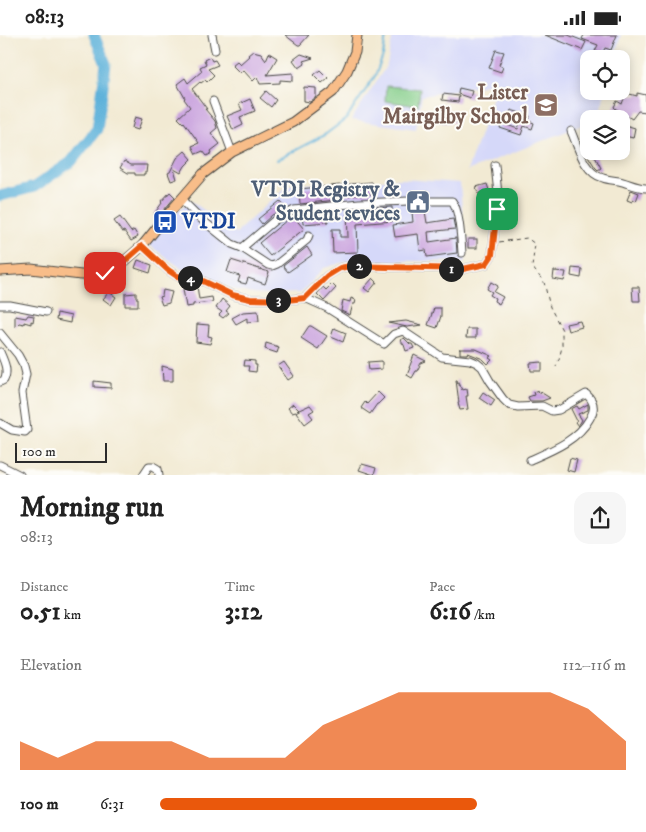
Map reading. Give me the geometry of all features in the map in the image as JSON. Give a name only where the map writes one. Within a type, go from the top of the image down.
[{"type":"main road","points":[[0,271],[31,269],[81,275],[105,273],[118,267],[142,246],[204,174],[232,152],[293,122],[333,92],[347,71],[355,52],[357,35]]},
{"type":"street","points":[[212,35],[215,50]]},
{"type":"street","points":[[212,101],[232,152]]},
{"type":"street","points":[[571,131],[585,164],[594,174],[602,178],[646,188]]},
{"type":"street","points":[[305,298],[327,276],[340,268],[350,266],[463,269],[486,264],[492,255],[498,194],[495,165]]},
{"type":"street","points":[[181,199],[201,219],[232,244],[242,248],[268,265],[277,264],[307,240],[309,235]]},
{"type":"street","points":[[242,248],[275,220],[294,210],[359,203],[452,201],[458,213],[462,253]]},
{"type":"street","points":[[142,246],[177,276],[203,281],[232,295],[250,299],[287,300],[305,298],[327,308],[384,345],[394,334],[402,331],[442,357],[470,360],[477,363],[482,367],[490,381],[509,405],[518,407],[542,406],[552,411],[559,410],[586,394],[591,398],[594,405],[593,413],[578,434],[554,449],[530,460]]},
{"type":"street","points":[[0,305],[10,305],[46,312]]},
{"type":"street","points":[[0,333],[18,355],[24,366],[26,374],[22,393],[27,430],[25,432],[12,430],[0,423]]},
{"type":"street","points":[[0,352],[6,365],[7,375],[0,382]]},
{"type":"street","points":[[0,465],[20,475]]},
{"type":"street","points":[[143,475],[149,466],[153,466],[158,469],[159,475]]},
{"type":"path","points":[[493,243],[527,238],[535,244],[532,267],[544,282],[550,307],[562,330],[562,347],[556,366]]},
{"type":"shaded area","points":[[393,35],[621,35],[617,50],[580,50],[580,100],[603,100],[600,110],[580,110],[580,126],[467,171],[498,82],[422,96],[416,129],[351,120],[387,65]]},
{"type":"shaded area","points":[[402,179],[460,183],[466,262],[352,260],[324,268],[301,293],[249,293],[185,271],[145,242],[190,200],[237,234],[240,229],[288,185]]},
{"type":"green space","points":[[386,86],[420,89],[418,106],[385,101]]},
{"type":"building","points":[[285,35],[309,35],[298,45]]},
{"type":"building","points":[[545,35],[568,35],[586,42],[582,50]]},
{"type":"building","points":[[584,35],[617,35],[611,50],[605,48],[604,50],[596,50],[598,45],[582,39]]},
{"type":"building","points":[[496,50],[504,52],[499,65],[503,67],[501,72],[489,68]]},
{"type":"building","points":[[253,51],[261,53],[266,60],[269,53],[277,58],[267,75],[293,73],[293,81],[280,80],[280,83],[260,84],[257,77],[253,81],[243,70],[240,73],[232,65],[237,61],[240,64]]},
{"type":"building","points":[[301,54],[313,58],[303,61],[305,64],[299,68],[293,60]]},
{"type":"building","points":[[210,57],[218,65],[208,69],[214,75],[207,82],[205,80],[200,82],[192,89],[215,121],[217,128],[211,133],[220,144],[207,156],[203,151],[196,154],[192,146],[199,143],[184,122],[178,118],[190,107],[177,84],[185,78],[188,83],[202,71],[200,67],[206,64],[204,60]]},
{"type":"building","points":[[320,70],[328,78],[322,83],[314,75]]},
{"type":"building","points":[[304,87],[316,88],[316,97],[310,102],[304,101]]},
{"type":"building","points":[[459,88],[472,91],[470,98],[458,94]]},
{"type":"building","points":[[266,91],[276,100],[271,107],[260,98]]},
{"type":"building","points":[[637,93],[646,95],[646,112],[638,111],[632,119],[630,118],[630,110],[618,110],[614,107],[617,101],[622,104],[623,100],[630,100],[630,94],[637,96]]},
{"type":"building","points":[[443,94],[459,96],[458,102],[442,100]]},
{"type":"building","points":[[250,99],[255,111],[240,117],[243,125],[233,130],[227,116],[242,110],[239,104]]},
{"type":"building","points":[[511,110],[530,116],[529,121],[534,123],[532,129],[524,126],[521,135],[500,128],[504,116],[510,118],[507,125],[518,129],[521,119],[509,115]]},
{"type":"building","points":[[456,116],[457,122],[442,123],[442,117]]},
{"type":"building","points":[[135,117],[142,119],[138,130],[132,128]]},
{"type":"building","points":[[630,126],[635,128],[633,138],[630,137]]},
{"type":"building","points":[[185,151],[192,159],[181,173],[174,169],[177,179],[171,181],[168,173],[177,158]]},
{"type":"building","points":[[591,160],[597,160],[601,168],[598,170]]},
{"type":"building","points":[[124,161],[131,165],[147,165],[146,173],[144,175],[135,175],[135,173],[128,173],[120,168]]},
{"type":"building","points":[[372,182],[372,194],[336,196],[336,200],[300,204],[299,189]]},
{"type":"building","points":[[487,184],[489,190],[478,194],[476,187]]},
{"type":"building","points":[[631,190],[639,193],[636,201],[633,199],[632,202],[627,200]]},
{"type":"building","points":[[170,192],[175,197],[158,217],[154,214]]},
{"type":"building","points":[[280,201],[286,208],[272,215],[262,224],[258,219]]},
{"type":"building","points":[[392,207],[393,221],[357,224],[358,252],[333,253],[332,229],[340,229],[340,237],[348,237],[347,210]]},
{"type":"building","points":[[421,208],[421,211],[425,211],[427,223],[453,219],[455,229],[428,232],[429,242],[456,238],[457,253],[427,257],[426,250],[420,251],[418,234],[395,237],[393,225],[413,222],[412,212],[415,212],[415,209]]},
{"type":"building","points":[[327,212],[328,222],[303,224],[302,214]]},
{"type":"building","points":[[293,216],[304,229],[270,256],[259,243]]},
{"type":"building","points":[[120,217],[131,232],[134,230],[138,237],[131,241],[124,231],[122,232],[114,221]]},
{"type":"building","points":[[468,239],[477,239],[477,248],[468,248]]},
{"type":"building","points":[[307,247],[312,255],[288,272],[283,266]]},
{"type":"building","points":[[138,260],[152,265],[150,273],[135,268]]},
{"type":"building","points":[[231,260],[269,272],[265,284],[248,278],[246,284],[238,282],[240,276],[227,272]]},
{"type":"building","points":[[572,268],[582,269],[581,278],[571,276]]},
{"type":"building","points":[[554,271],[566,272],[564,281],[553,279]]},
{"type":"building","points":[[373,278],[377,282],[369,292],[364,288]]},
{"type":"building","points":[[491,282],[498,286],[494,292],[503,297],[499,304],[490,295],[492,292],[487,289]]},
{"type":"building","points":[[332,284],[336,288],[324,301],[317,294],[323,287],[326,290]]},
{"type":"building","points":[[197,286],[199,299],[212,297],[213,302],[193,304],[193,306],[186,307],[183,289]]},
{"type":"building","points":[[632,287],[639,287],[640,301],[633,301]]},
{"type":"building","points":[[163,290],[172,292],[169,303],[162,305],[159,297],[162,296]]},
{"type":"building","points":[[109,292],[116,297],[111,305],[103,299]]},
{"type":"building","points":[[136,293],[138,306],[125,306],[125,294]]},
{"type":"building","points":[[351,298],[356,300],[350,315],[341,311],[343,300],[350,302]]},
{"type":"building","points":[[222,299],[230,306],[226,311],[229,313],[223,318],[219,315],[222,312],[216,308]]},
{"type":"building","points":[[434,308],[441,308],[441,316],[437,328],[428,325]]},
{"type":"building","points":[[258,311],[259,321],[247,322],[247,318],[236,324],[232,318],[243,312]]},
{"type":"building","points":[[57,313],[71,316],[70,323],[56,320]]},
{"type":"building","points":[[28,315],[34,316],[31,324],[24,322],[24,324],[19,323],[15,327],[15,316],[26,318]]},
{"type":"building","points":[[406,321],[422,325],[407,327],[388,323]]},
{"type":"building","points":[[580,321],[582,327],[568,331],[566,324]]},
{"type":"building","points":[[197,324],[209,325],[208,336],[212,337],[210,344],[196,342]]},
{"type":"building","points":[[309,326],[327,336],[318,349],[301,338]]},
{"type":"building","points":[[334,328],[346,333],[343,342],[331,337]]},
{"type":"building","points":[[467,329],[476,329],[476,338],[466,338]]},
{"type":"building","points":[[404,338],[414,348],[406,351],[400,340]]},
{"type":"building","points":[[266,343],[279,347],[277,353],[265,349]]},
{"type":"building","points":[[460,349],[476,349],[492,356],[489,358],[492,360],[488,364],[483,359],[468,353],[460,354]]},
{"type":"building","points":[[414,355],[426,361],[421,363],[412,378],[407,375]]},
{"type":"building","points":[[245,360],[255,361],[255,365],[257,365],[256,372],[248,371],[249,366],[244,366]]},
{"type":"building","points":[[382,361],[382,369],[369,370],[368,362]]},
{"type":"building","points":[[284,362],[294,376],[288,380],[278,366]]},
{"type":"building","points":[[542,362],[542,371],[531,371],[530,363]]},
{"type":"building","points":[[162,366],[173,369],[173,381],[163,381]]},
{"type":"building","points":[[456,380],[462,390],[467,389],[468,409],[460,410]]},
{"type":"building","points":[[94,381],[111,383],[111,388],[94,387]]},
{"type":"building","points":[[538,390],[539,393],[541,392],[550,398],[542,401],[530,401],[528,397],[534,395],[533,392]]},
{"type":"building","points":[[378,392],[384,398],[370,414],[361,408],[365,402],[367,404]]},
{"type":"building","points":[[483,392],[495,400],[491,406],[479,398]]},
{"type":"building","points":[[293,404],[299,410],[297,411],[310,405],[314,410],[309,413],[313,418],[305,424],[296,412],[292,413],[288,408]]},
{"type":"building","points":[[588,404],[588,410],[578,414],[582,420],[578,426],[571,409],[577,406],[579,409]]},
{"type":"building","points":[[570,458],[577,460],[574,472],[567,470]]},
{"type":"building","points":[[362,464],[376,468],[374,475],[359,470]]},
{"type":"waterway","points":[[0,196],[34,187],[71,162],[97,129],[106,64],[94,35]]},
{"type":"waterway","points":[[277,160],[326,134],[346,119],[375,76],[383,56],[386,35]]},
{"type":"place","name":"Lister Mairgilby School","points":[[546,105]]},
{"type":"place","name":"VTDI Registry & Student sevices","points":[[418,202]]},
{"type":"place","name":"VTDI","points":[[165,222]]},
{"type":"route","points":[[105,273],[118,267],[142,246],[177,276],[203,281],[232,295],[250,299],[287,300],[305,298],[327,276],[340,268],[350,266],[463,269],[486,264],[492,255],[497,209]]}]
